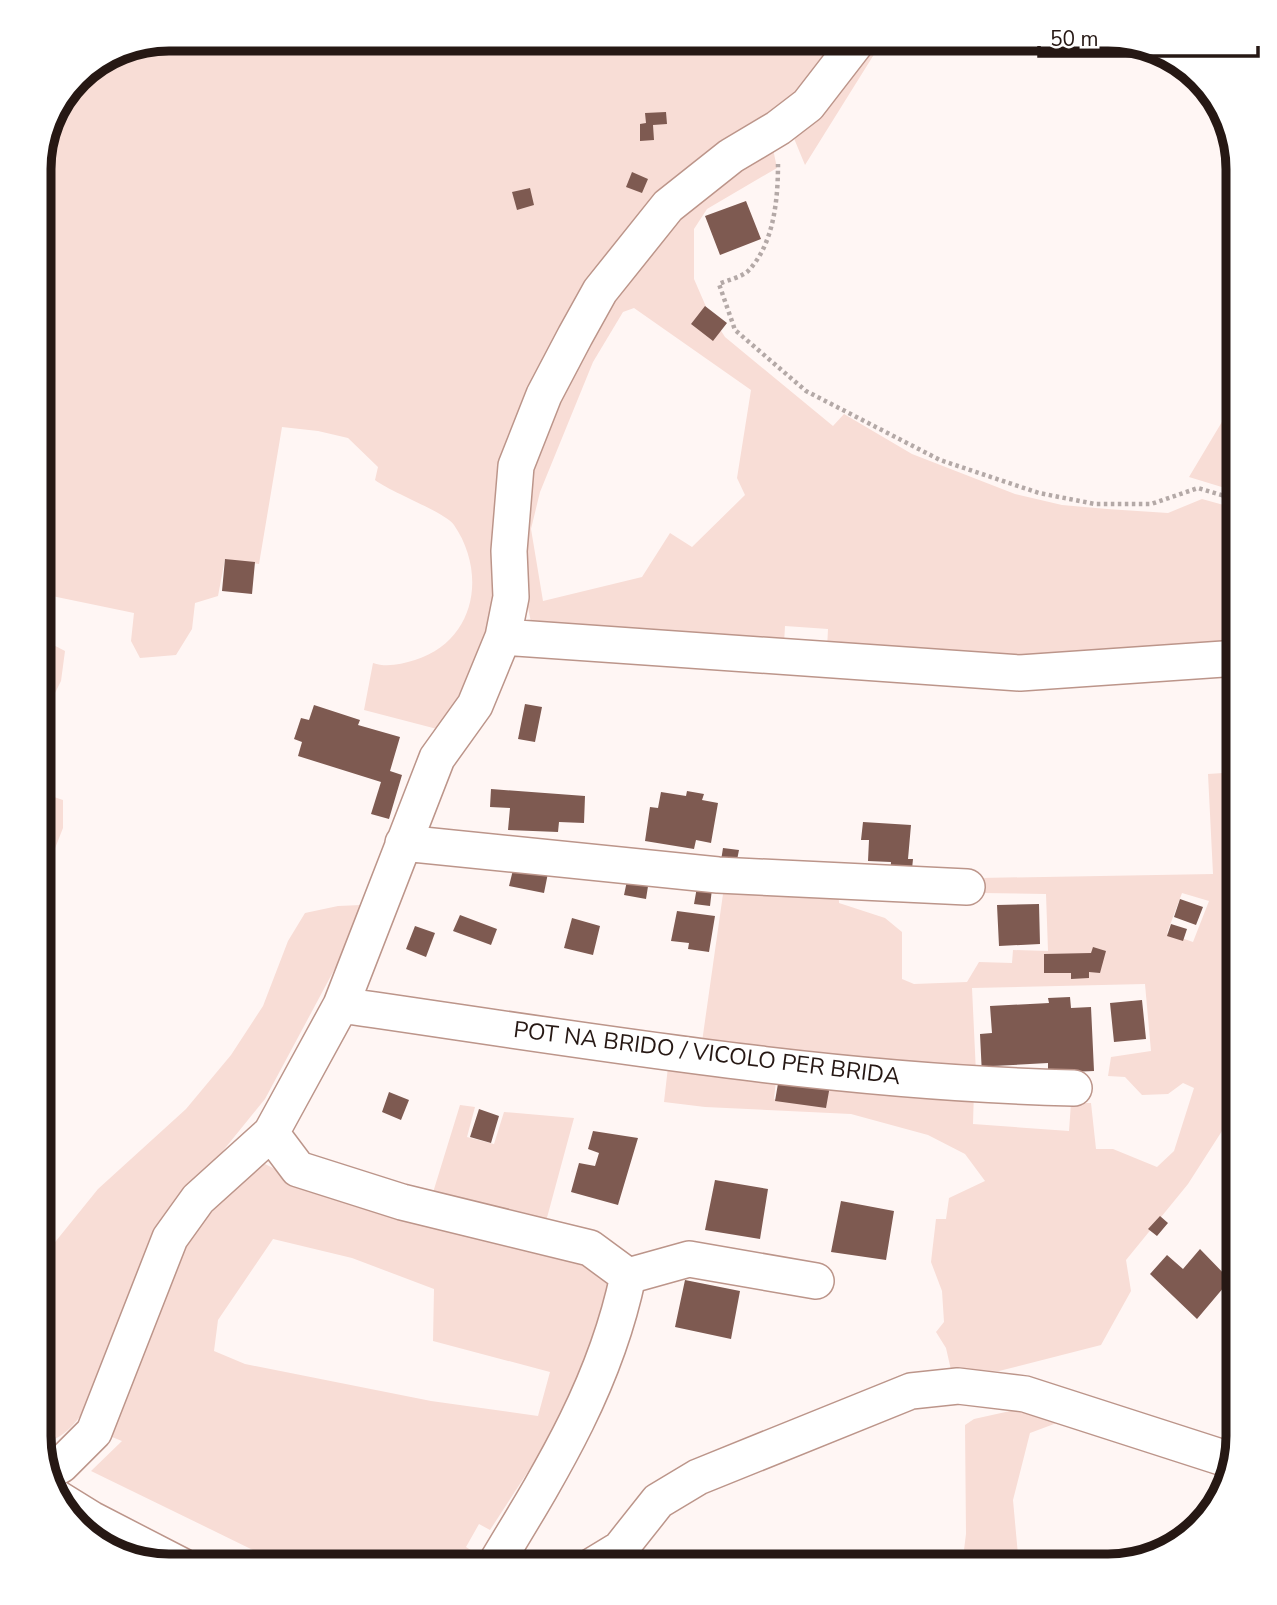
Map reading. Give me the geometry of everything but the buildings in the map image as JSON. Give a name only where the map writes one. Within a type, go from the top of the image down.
[{"type":"street","points":[[55,1468],[94,1432],[170,1238],[198,1199],[271,1132],[341,1004],[437,758],[475,705],[503,637],[511,597],[509,551],[516,467],[544,395],[600,291],[667,206],[731,156],[778,128],[808,105],[850,51]]},
{"type":"street","points":[[503,637],[1020,673],[1226,659]]},
{"type":"street","points":[[403,843],[718,875],[967,887]]},
{"type":"street","name":"POT NA BRIDO / VICOLO PER BRIDA","points":[[341,1004],[687,1054],[975,1086],[1074,1088]]},
{"type":"street","points":[[271,1132],[298,1169],[402,1202],[590,1248],[628,1276]]},
{"type":"street","points":[[628,1276],[689,1259],[816,1281]]},
{"type":"street","points":[[501,1554],[567,1446],[618,1325],[628,1276]]},
{"type":"street","points":[[612,1554],[620,1549],[658,1501],[698,1477],[911,1391],[958,1386],[1025,1394],[1224,1458]]},
{"type":"street","points":[[77,1511],[157,1553]]},
{"type":"path","points":[[778,128],[778,186],[769,236],[748,272],[719,284],[735,330],[806,391],[940,460],[1039,493],[1095,504],[1150,504],[1198,488],[1226,496]]},
{"type":"shaded area","points":[[168,51],[838,51],[797,103],[592,285],[497,576],[484,637],[460,694],[437,729],[364,710],[373,663],[399,664],[436,651],[451,638],[463,622],[470,603],[472,584],[464,544],[449,520],[375,480],[378,467],[348,438],[282,427],[259,564],[225,559],[218,596],[195,603],[192,629],[176,655],[140,658],[131,641],[134,613],[52,596],[51,161],[63,116],[75,97],[91,80],[110,66],[131,57]]},
{"type":"shaded area","points":[[865,51],[876,51],[805,165],[793,136]]},
{"type":"shaded area","points":[[772,144],[777,168],[707,209],[694,229],[694,279],[707,309],[725,337],[833,426],[844,414],[912,454],[1015,494],[1062,505],[1168,513],[1202,499],[1226,506],[1226,649],[1019,661],[827,649],[828,629],[785,626],[784,644],[531,622],[527,603],[522,497],[541,434],[591,327],[676,213]],"holes":[[[634,308],[751,390],[737,478],[745,495],[692,547],[670,533],[642,577],[543,601],[531,529],[540,492],[593,362],[623,312]]]},
{"type":"shaded area","points":[[1226,415],[1226,488],[1189,477]]},
{"type":"shaded area","points":[[51,644],[65,651],[61,681],[51,701]]},
{"type":"shaded area","points":[[1226,773],[1226,1125],[1188,1184],[1126,1260],[1131,1291],[1101,1345],[999,1371],[951,1370],[946,1348],[936,1332],[944,1322],[942,1291],[931,1262],[936,1219],[946,1219],[949,1198],[985,1181],[965,1154],[928,1135],[851,1114],[705,1107],[664,1102],[669,1058],[777,1072],[774,1099],[816,1105],[818,1075],[974,1090],[973,1124],[1069,1131],[1071,1103],[1091,1103],[1096,1149],[1113,1149],[1157,1167],[1174,1151],[1194,1088],[1183,1083],[1168,1094],[1142,1095],[1125,1077],[1108,1076],[1111,1057],[1151,1051],[1145,984],[972,988],[976,1073],[702,1042],[725,880],[838,884],[839,903],[885,918],[902,932],[902,979],[914,984],[967,982],[979,962],[1012,963],[1013,950],[1048,951],[1046,894],[982,893],[980,878],[1213,874],[1208,774]],"holes":[[[1182,893],[1209,901],[1193,942],[1167,933]]]},
{"type":"shaded area","points":[[51,796],[63,800],[63,828],[51,858]]},
{"type":"shaded area","points":[[361,905],[363,916],[265,1099],[222,1152],[174,1203],[90,1402],[70,1428],[51,1441],[51,1247],[98,1189],[186,1109],[231,1055],[263,1006],[288,941],[305,913],[338,906]]},
{"type":"shaded area","points":[[460,1105],[475,1107],[467,1137],[494,1144],[504,1112],[574,1118],[545,1225],[431,1199]]},
{"type":"shaded area","points":[[259,1161],[291,1177],[581,1257],[606,1278],[609,1299],[568,1410],[490,1530],[479,1524],[466,1547],[477,1554],[261,1554],[91,1471],[122,1441],[112,1437],[183,1243]],"holes":[[[273,1239],[352,1258],[434,1289],[433,1341],[550,1372],[538,1416],[431,1401],[245,1364],[214,1351],[218,1320]]]},
{"type":"shaded area","points":[[1019,1409],[1070,1418],[1030,1433],[1013,1500],[1018,1554],[964,1554],[966,1534],[965,1425],[974,1419]]}]
